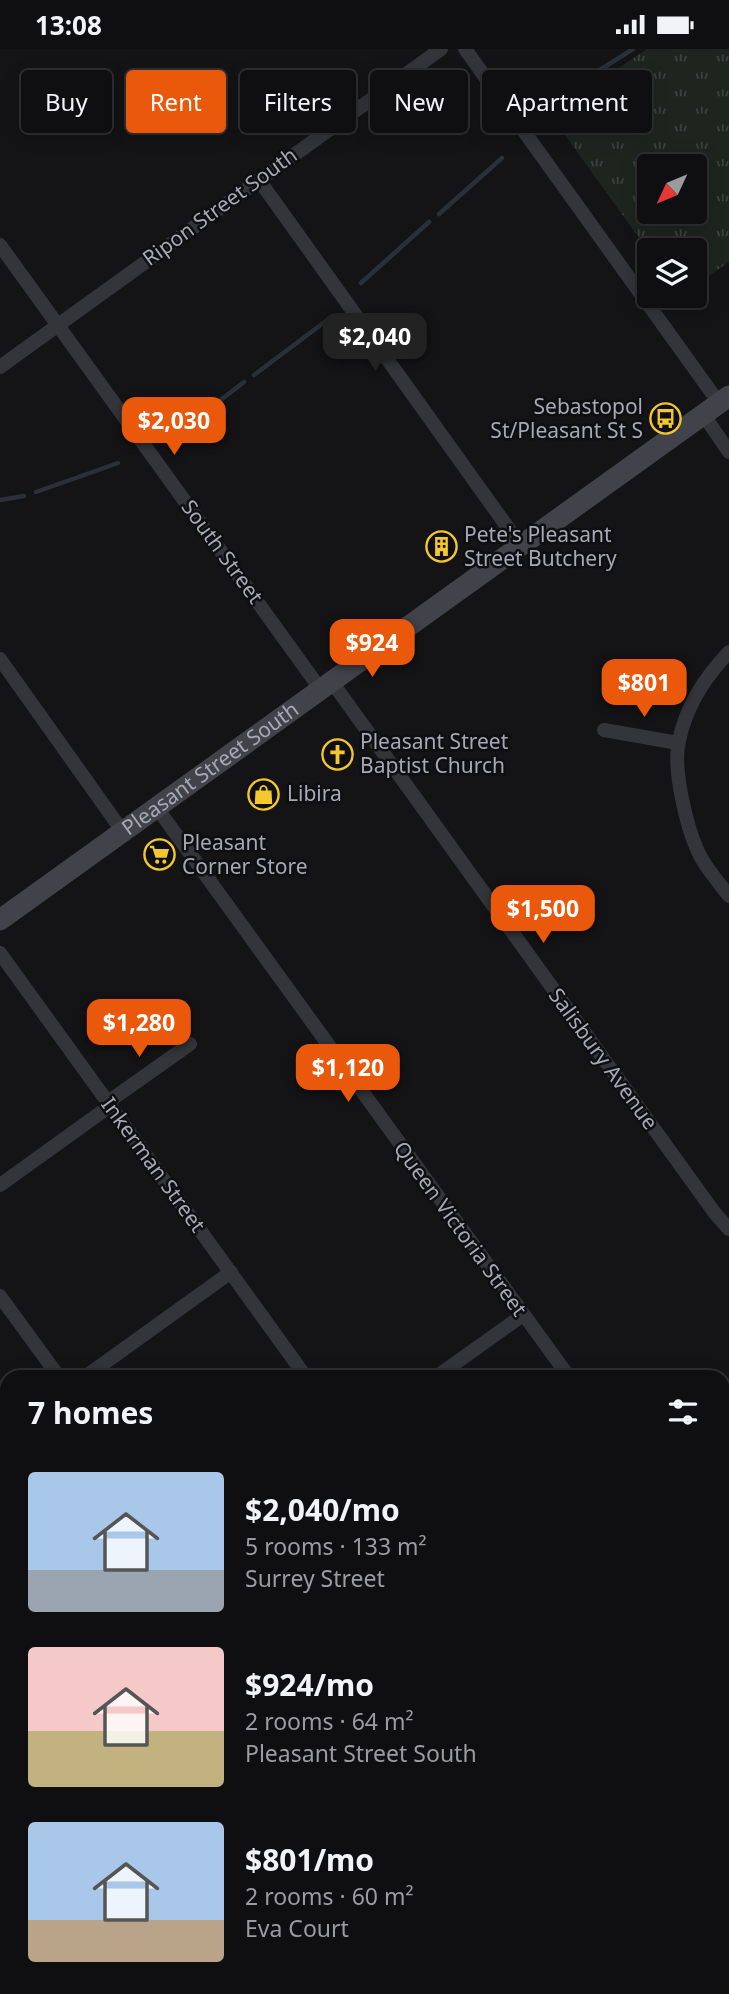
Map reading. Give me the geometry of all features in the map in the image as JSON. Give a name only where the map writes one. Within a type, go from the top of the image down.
[{"type":"street","name":"Ripon Street South","points":[[0,367],[441,49]]},
{"type":"street","points":[[465,49],[717,405],[729,452]]},
{"type":"street","points":[[259,180],[520,546]]},
{"type":"street","name":"South Street","points":[[0,245],[327,686]]},
{"type":"street","name":"Pleasant Street South","points":[[0,920],[717,405]]},
{"type":"street","points":[[729,652],[710,671],[690,706],[678,743],[681,796],[688,825],[702,860],[729,896]]},
{"type":"street","points":[[0,659],[123,832]]},
{"type":"street","name":"Salisbury Avenue","points":[[327,686],[729,1229]]},
{"type":"street","points":[[604,730],[678,743]]},
{"type":"street","name":"Queen Victoria Street","points":[[157,808],[564,1370]]},
{"type":"street","name":"Inkerman Street","points":[[0,953],[301,1370]]},
{"type":"street","points":[[0,1185],[190,1044]]},
{"type":"street","points":[[95,1370],[231,1272]]},
{"type":"street","points":[[0,1296],[54,1370]]},
{"type":"street","points":[[446,1370],[523,1315]]},
{"type":"green space","points":[[647,49],[729,49],[729,262],[707,278],[707,238],[639,238],[564,133],[652,133],[652,70],[616,70]]},
{"type":"waterway","points":[[600,70],[633,49]]},
{"type":"waterway","points":[[439,214],[502,158]]},
{"type":"waterway","points":[[361,283],[429,222]]},
{"type":"waterway","points":[[254,375],[330,318]]},
{"type":"waterway","points":[[178,433],[244,382]]},
{"type":"waterway","points":[[36,492],[118,463]]},
{"type":"waterway","points":[[0,500],[24,496]]},
{"type":"place","name":"Sebastopol St/Pleasant St S","points":[[666,419]]},
{"type":"place","name":"Pete's Pleasant Street Butchery","points":[[441,547]]},
{"type":"place","name":"Pleasant Street Baptist Church","points":[[337,754]]},
{"type":"place","name":"Libira","points":[[264,794]]},
{"type":"place","name":"Pleasant Corner Store","points":[[159,855]]}]
